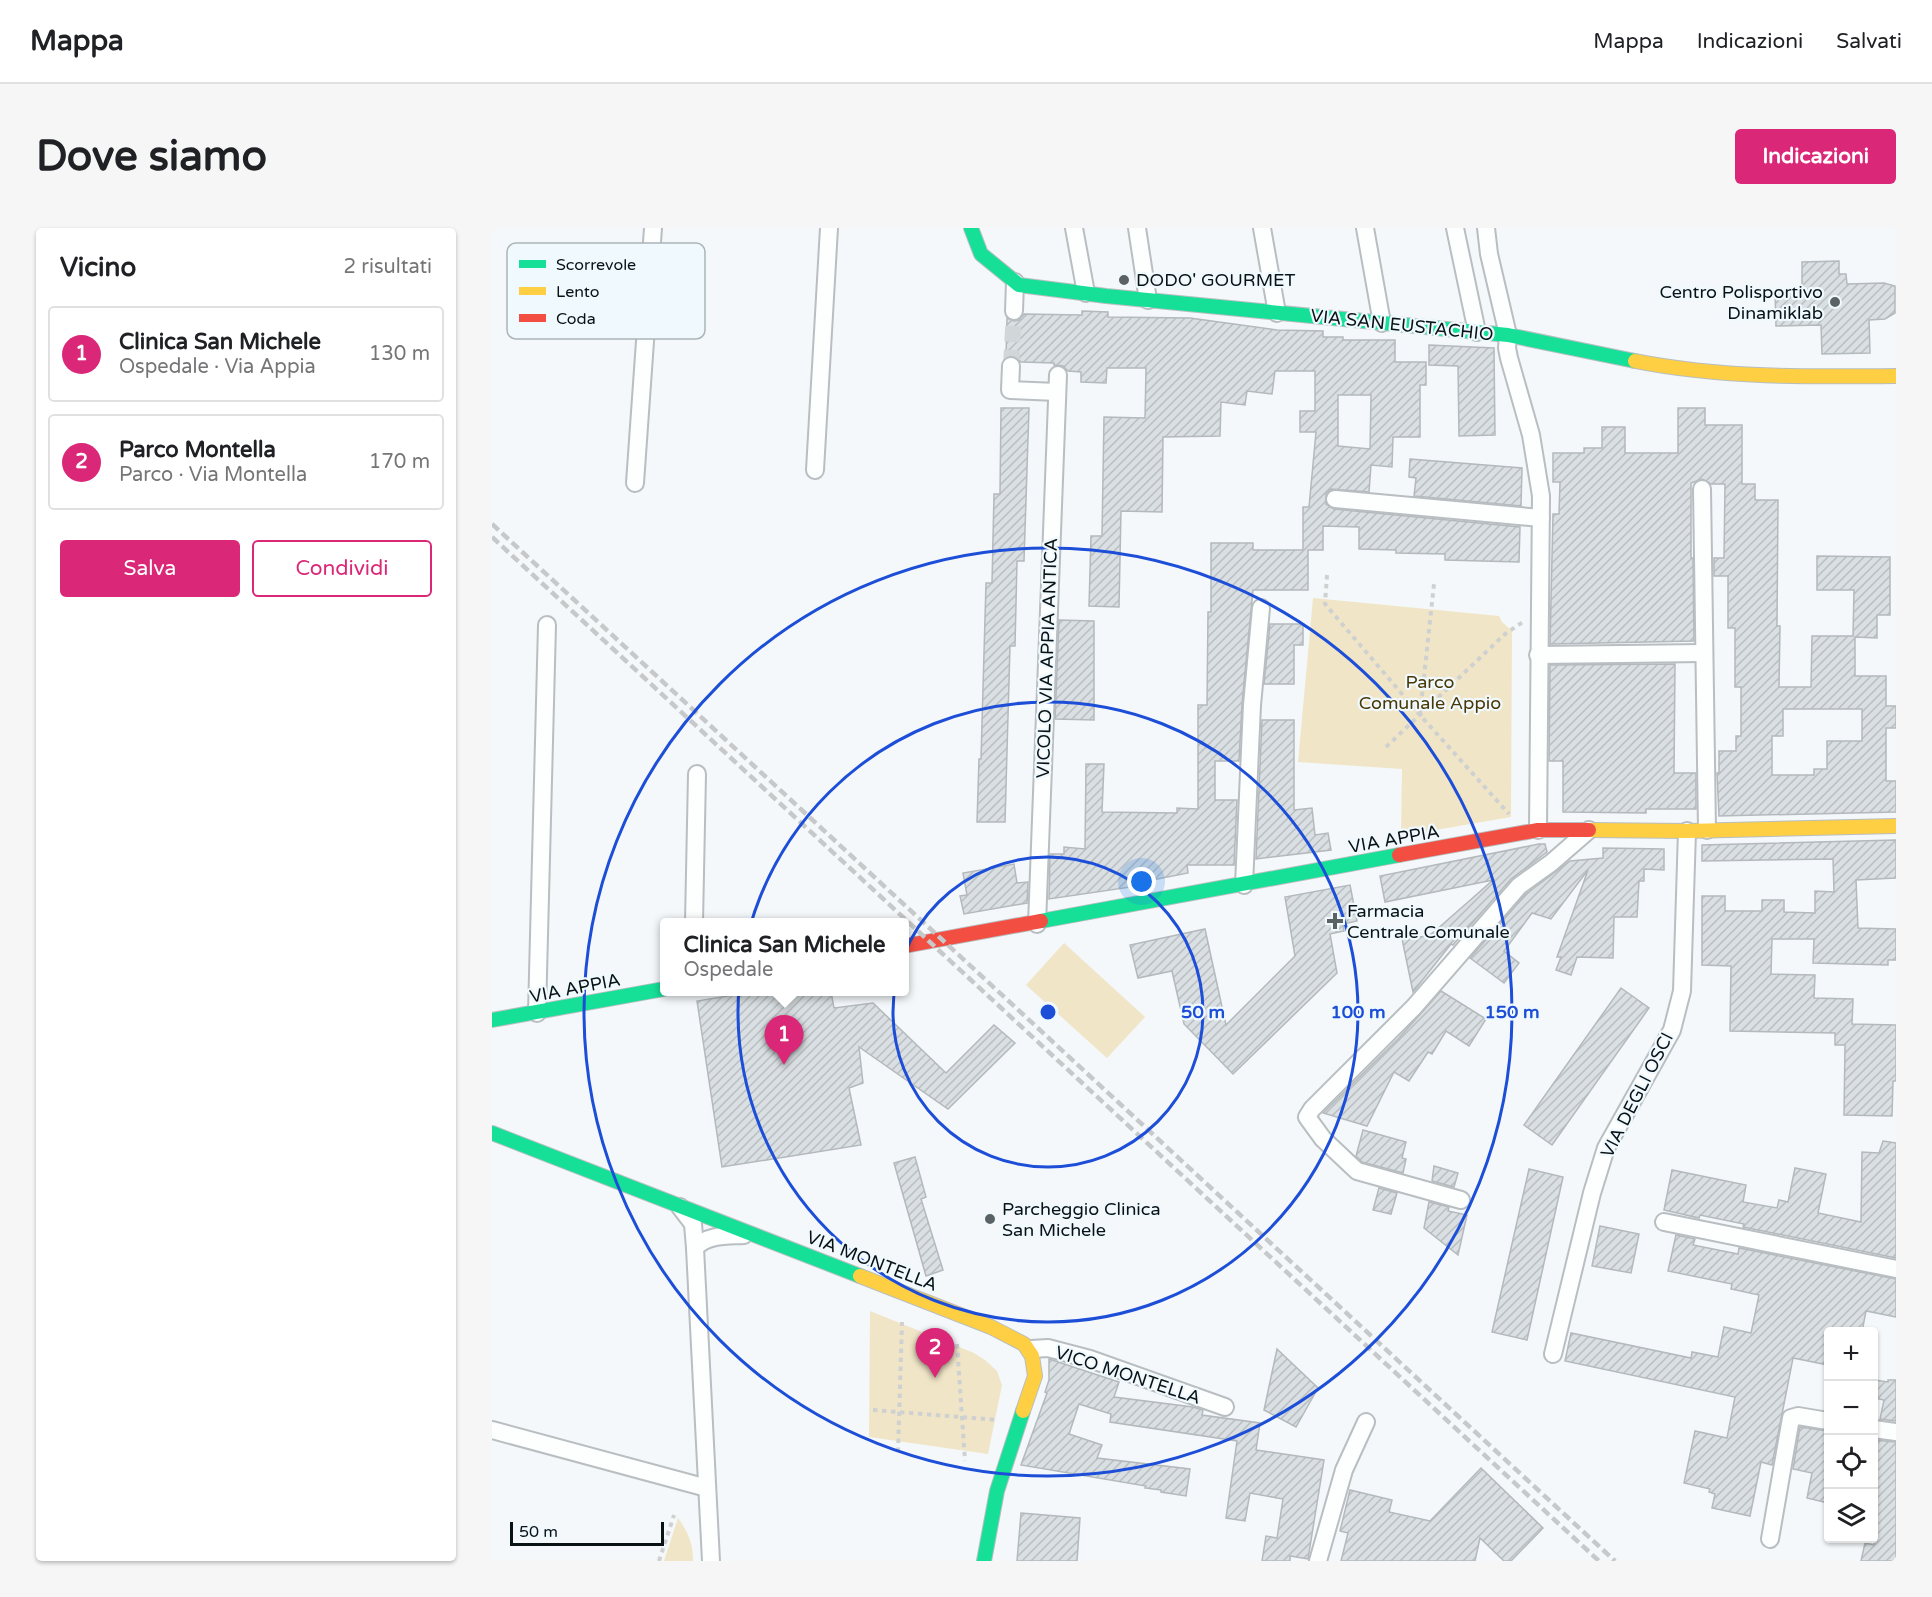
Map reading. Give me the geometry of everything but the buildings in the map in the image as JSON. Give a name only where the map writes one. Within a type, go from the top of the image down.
[{"type":"street","points":[[653,243],[654,228]]},
{"type":"street","points":[[816,470],[829,228]]},
{"type":"street","name":"VIA SAN EUSTACHIO","points":[[971,228],[981,254],[1019,285],[1086,294],[1508,335],[1507,348],[1531,435],[1540,496],[1532,832]]},
{"type":"street","points":[[1074,228],[1086,294]]},
{"type":"street","points":[[1137,228],[1148,300]]},
{"type":"street","points":[[1263,228],[1277,313]]},
{"type":"street","points":[[1365,228],[1382,323]]},
{"type":"street","points":[[1455,228],[1477,332]]},
{"type":"street","points":[[1486,228],[1489,254],[1508,335],[1662,366],[1775,377],[1896,376]]},
{"type":"street","points":[[1014,311],[1015,282]]},
{"type":"street","points":[[635,483],[646,339]]},
{"type":"street","name":"VICOLO VIA APPIA ANTICA","points":[[1011,366],[1010,390],[1057,384],[1037,924]]},
{"type":"street","points":[[1702,489],[1707,830]]},
{"type":"street","points":[[1335,499],[1540,518]]},
{"type":"street","points":[[1244,885],[1252,705],[1261,608]]},
{"type":"street","points":[[537,1013],[547,625]]},
{"type":"street","points":[[1538,655],[1704,653]]},
{"type":"street","points":[[694,918],[697,774]]},
{"type":"street","name":"VIA APPIA","points":[[909,945],[1037,924],[1532,832],[1896,826]]},
{"type":"street","points":[[1461,1200],[1357,1171],[1323,1139],[1307,1117],[1312,1109],[1414,1007],[1520,886],[1589,830]]},
{"type":"street","name":"VIA DEGLI OSCI","points":[[1553,1354],[1592,1193],[1606,1148],[1672,1030],[1682,991],[1687,831]]},
{"type":"street","name":"VIA APPIA","points":[[492,1020],[660,990]]},
{"type":"street","name":"VIA MONTELLA","points":[[492,1133],[991,1327],[1031,1349]]},
{"type":"street","points":[[676,1204],[693,1224],[711,1561]]},
{"type":"street","points":[[1664,1222],[1896,1269]]},
{"type":"street","points":[[695,1248],[700,1242],[710,1238],[753,1234]]},
{"type":"street","name":"VICO MONTELLA","points":[[1031,1349],[1048,1348],[1090,1359],[1225,1407]]},
{"type":"street","points":[[984,1561],[997,1491],[1035,1376],[1035,1361],[1031,1349]]},
{"type":"street","points":[[1770,1539],[1791,1418],[1798,1416],[1824,1420]]},
{"type":"street","points":[[1318,1561],[1344,1470],[1366,1422]]},
{"type":"street","points":[[492,1430],[707,1488]]},
{"type":"street","points":[[1878,1430],[1896,1432]]},
{"type":"path","points":[[1327,575],[1325,603],[1420,715],[1532,832]]},
{"type":"path","points":[[1420,715],[1434,584]]},
{"type":"path","points":[[1386,747],[1505,634],[1539,611]]},
{"type":"path","points":[[898,1452],[902,1322]]},
{"type":"path","points":[[957,1344],[965,1461]]},
{"type":"path","points":[[873,1410],[998,1420]]},
{"type":"path","points":[[659,1561],[674,1515]]},
{"type":"green space","name":"Parco Comunale Appio","points":[[1313,598],[1499,616],[1512,631],[1511,817],[1401,836],[1402,769],[1298,762]]},
{"type":"green space","points":[[1064,943],[1145,1017],[1107,1058],[1026,985]]},
{"type":"green space","points":[[870,1311],[974,1353],[997,1371],[1002,1385],[988,1454],[869,1437]]},
{"type":"green space","points":[[678,1518],[689,1538],[693,1561],[664,1561]]},
{"type":"tunnel","points":[[1011,366],[1014,311]]},
{"type":"railway","points":[[492,524],[1615,1561]]},
{"type":"railway","points":[[492,537],[904,918]]},
{"type":"railway","points":[[909,923],[1599,1561]]},
{"type":"traffic: fast","points":[[971,228],[981,254],[1019,285],[1106,296],[1508,335],[1635,361]]},
{"type":"traffic: fast","points":[[1041,921],[1399,855]]},
{"type":"traffic: fast","points":[[492,1020],[660,990]]},
{"type":"traffic: fast","points":[[492,1133],[860,1276]]},
{"type":"traffic: fast","points":[[984,1561],[997,1491],[1023,1411]]},
{"type":"traffic: slow","points":[[1635,361],[1667,367],[1732,373],[1896,376]]},
{"type":"traffic: slow","points":[[1589,830],[1687,831],[1896,826]]},
{"type":"traffic: slow","points":[[860,1276],[991,1327],[1024,1344],[1032,1356],[1035,1376],[1023,1411]]},
{"type":"traffic: jam","points":[[1399,855],[1538,830],[1589,830]]},
{"type":"traffic: jam","points":[[909,945],[1041,921]]},
{"type":"place","name":"DODO' GOURMET","points":[[1124,280]]},
{"type":"place","name":"Centro Polisportivo Dinamiklab","points":[[1835,302]]},
{"type":"place","name":"Farmacia Centrale Comunale","points":[[1335,921]]},
{"type":"place","name":"Clinica San Michele","points":[[784,1065]]},
{"type":"place","name":"Parcheggio Clinica San Michele","points":[[990,1219]]},
{"type":"place","name":"Parco Montella","points":[[935,1378]]}]
